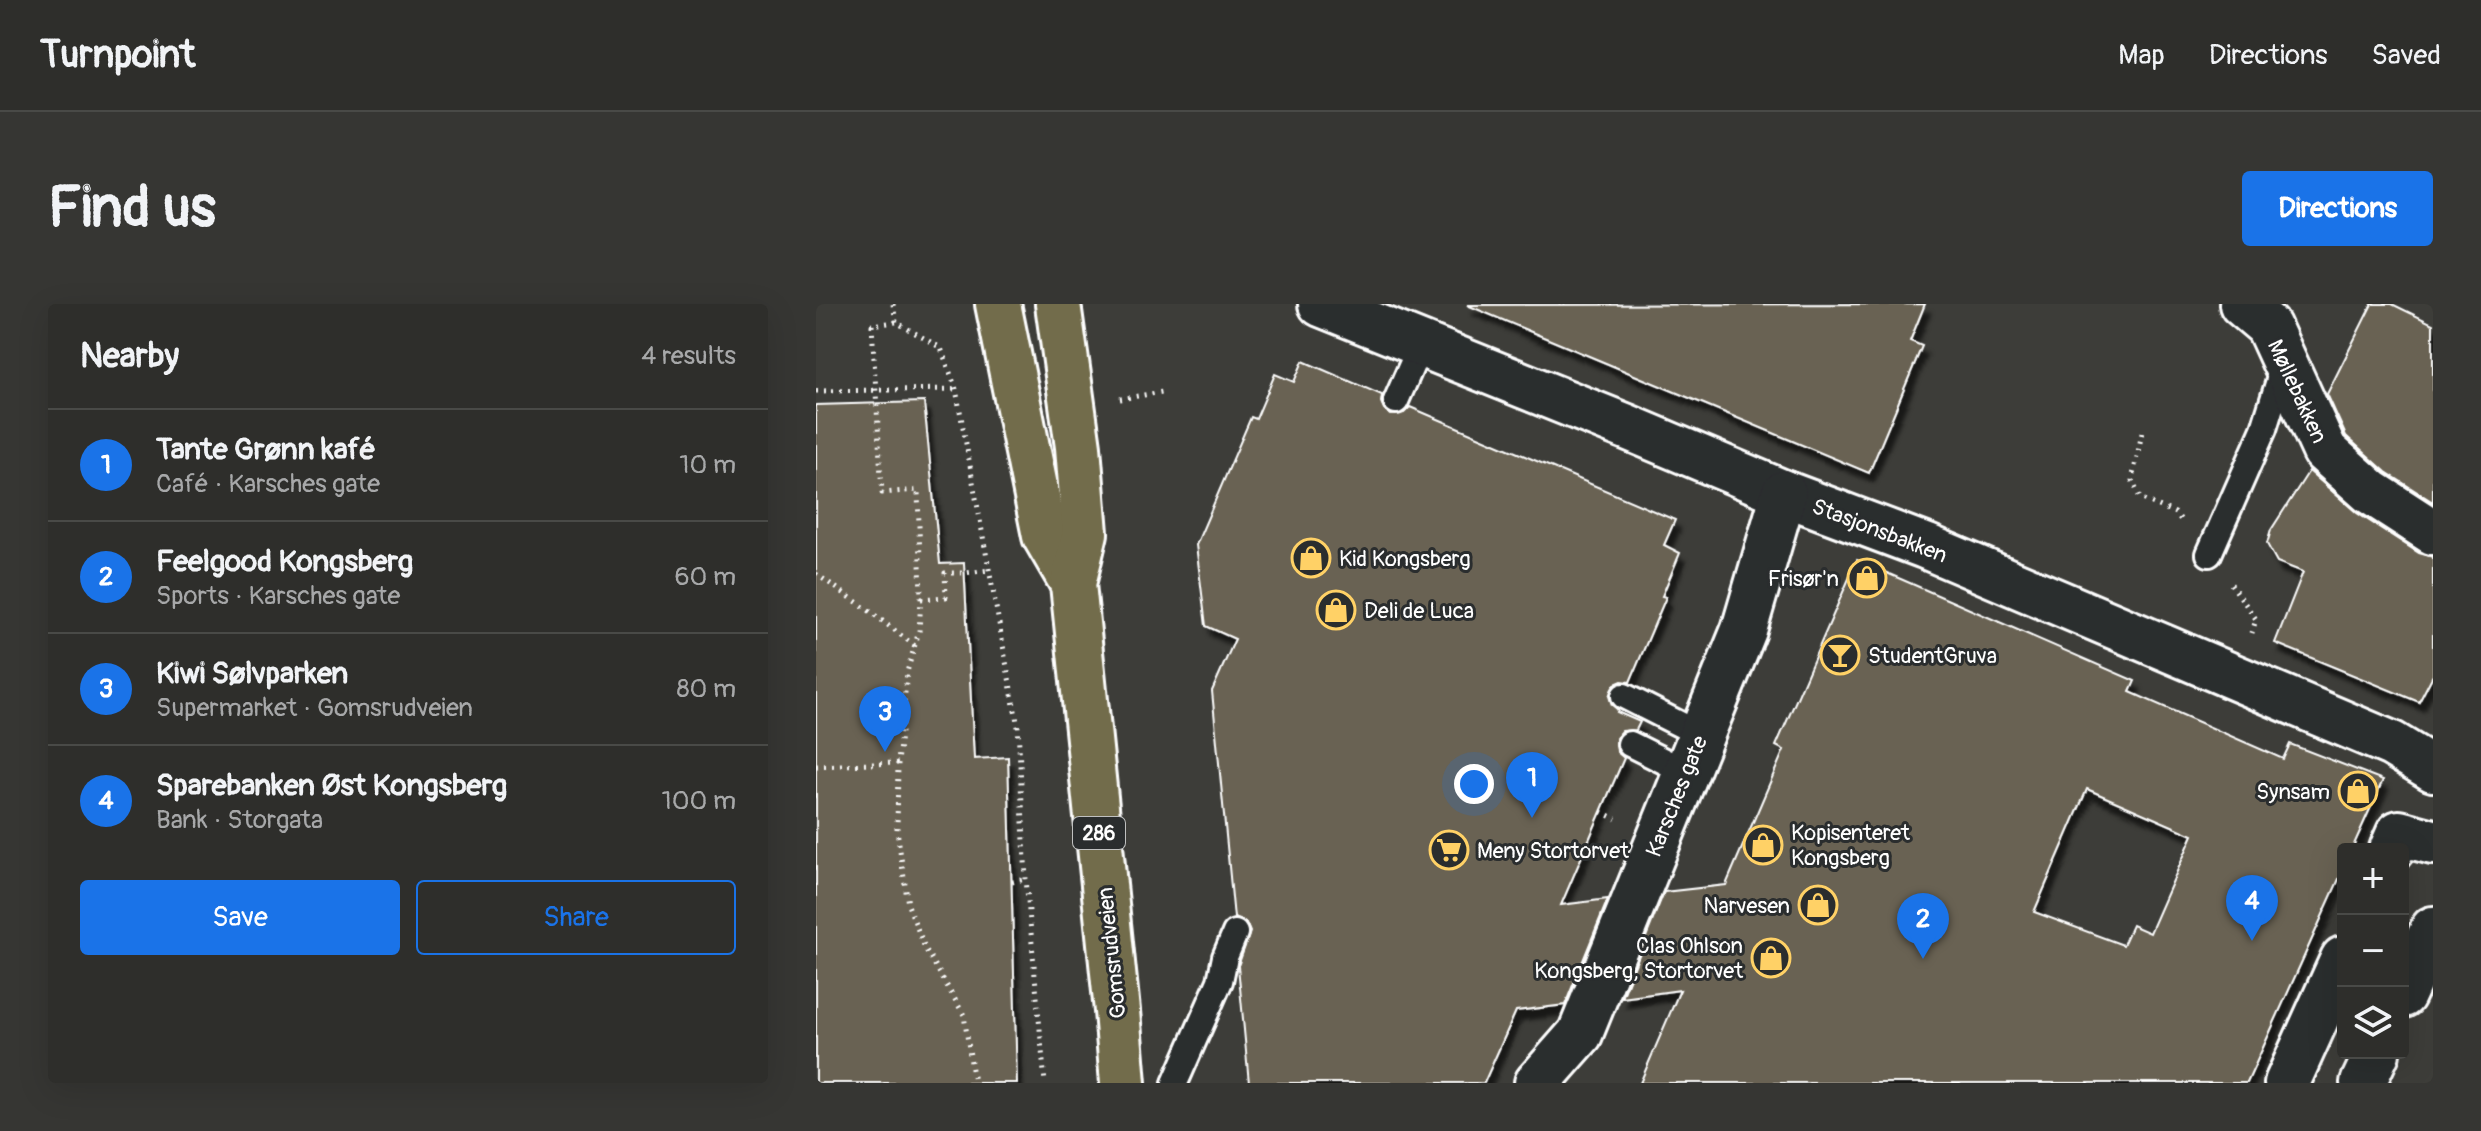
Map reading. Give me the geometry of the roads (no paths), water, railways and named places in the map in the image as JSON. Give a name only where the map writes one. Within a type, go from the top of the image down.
[{"type":"main road","name":"Gomsrudveien","points":[[998,304],[1045,536],[1073,584]]},
{"type":"main road","name":"Gomsrudveien","points":[[1058,304],[1078,447],[1085,533],[1073,584],[1123,1083]]},
{"type":"street","name":"Stasjonsbakken","points":[[1321,304],[1784,493],[2001,577],[2392,744],[2433,769]]},
{"type":"street","name":"Møllebakken","points":[[2242,304],[2268,326],[2325,451],[2371,492],[2433,532]]},
{"type":"street","name":"Karsches gate","points":[[1537,1083],[1580,1034],[1744,630],[1784,493]]},
{"type":"street","points":[[2395,843],[2399,833],[2433,842]]},
{"type":"street","points":[[2407,987],[2433,929]]},
{"type":"street","points":[[2287,1083],[2337,972]]},
{"type":"street","points":[[2363,1083],[2374,1059]]},
{"type":"lane","points":[[1396,401],[1421,344]]},
{"type":"lane","points":[[2209,554],[2264,429],[2284,364]]},
{"type":"lane","points":[[1624,696],[1694,753]]},
{"type":"lane","points":[[1630,744],[1694,753]]},
{"type":"lane","points":[[1175,1083],[1220,981],[1235,933]]},
{"type":"place","name":"Kid Kongsberg","points":[[1311,558]]},
{"type":"place","name":"Frisør'n","points":[[1867,578]]},
{"type":"place","name":"Deli de Luca","points":[[1336,610]]},
{"type":"place","name":"StudentGruva","points":[[1840,655]]},
{"type":"place","name":"Kiwi Sølvparken","points":[[885,752]]},
{"type":"place","name":"Synsam","points":[[2358,791]]},
{"type":"place","name":"Tante Grønn kafé","points":[[1532,818]]},
{"type":"place","name":"Kopisenteret Kongsberg","points":[[1763,845]]},
{"type":"place","name":"Meny Stortorvet","points":[[1449,850]]},
{"type":"place","name":"Narvesen","points":[[1818,905]]},
{"type":"place","name":"Sparebanken Øst Kongsberg","points":[[2252,941]]},
{"type":"place","name":"Clas Ohlson Kongsberg, Stortorvet","points":[[1771,958]]},
{"type":"place","name":"Feelgood Kongsberg","points":[[1923,959]]}]
